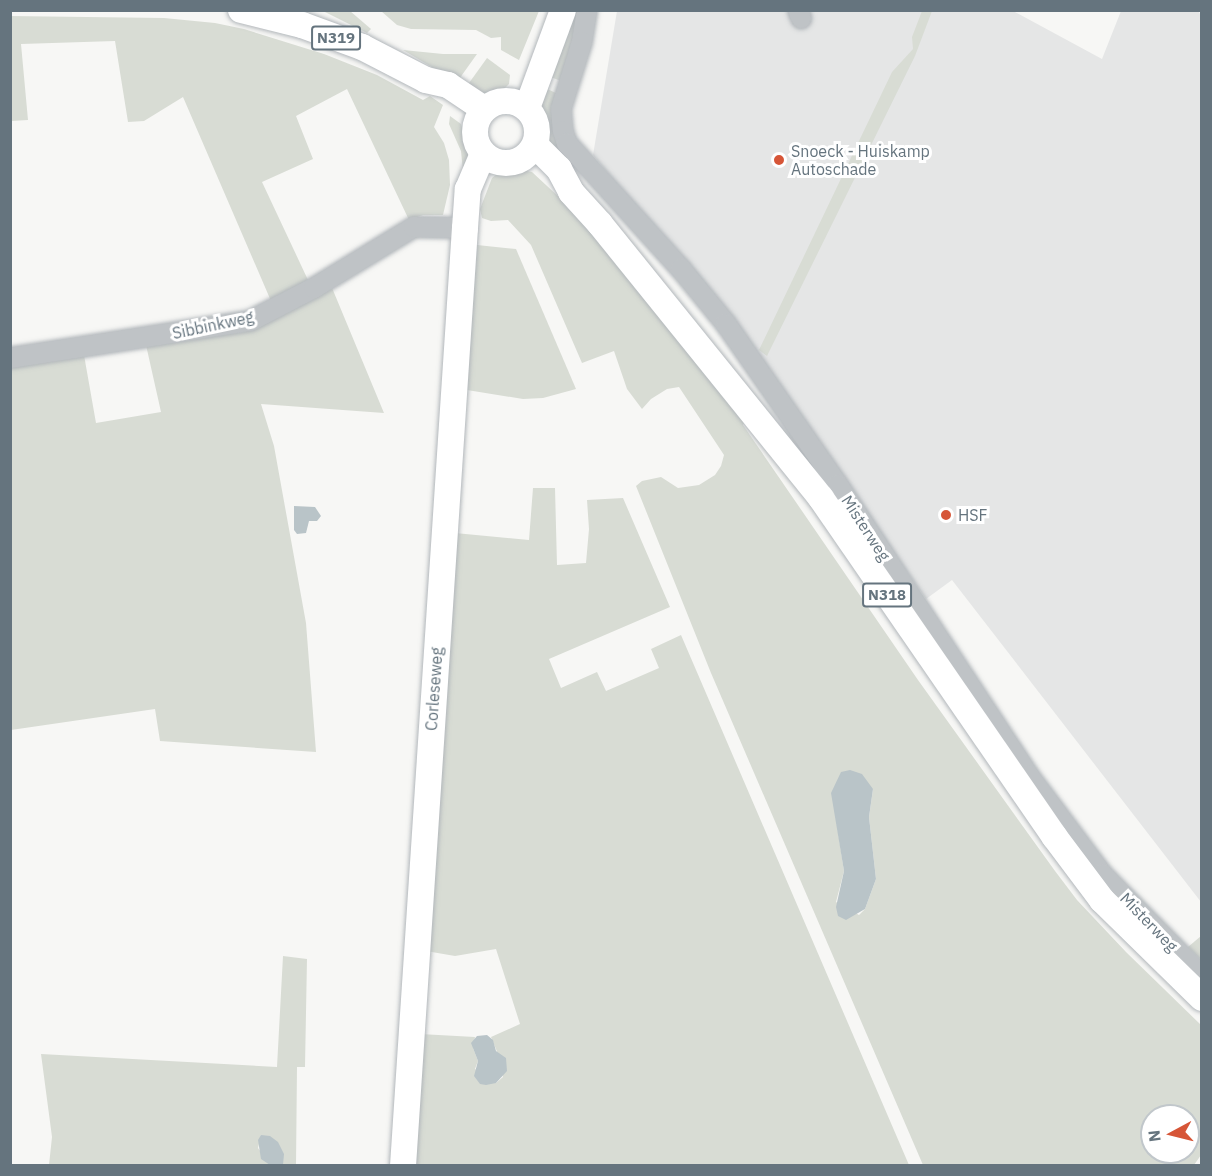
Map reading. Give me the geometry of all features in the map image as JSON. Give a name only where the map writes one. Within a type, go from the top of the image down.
[{"type":"main road","name":"N319","points":[[242,10],[302,25],[362,47],[426,80],[438,97],[480,117]]},
{"type":"main road","points":[[519,105],[561,10]]},
{"type":"main road","points":[[498,102],[519,105],[537,125],[529,152],[514,163],[489,158],[477,145],[480,117],[498,102]]},
{"type":"main road","name":"Misterweg","points":[[529,152],[548,180],[571,192],[600,224],[821,498],[1054,836],[1102,900],[1202,998]]},
{"type":"main road","name":"Corleseweg","points":[[403,1166],[466,220],[489,158]]},
{"type":"street","name":"Misterweg","points":[[587,10],[582,42],[561,109],[563,131],[567,143],[681,268],[726,324],[838,485],[1029,776],[1102,874],[1202,976]]},
{"type":"street","name":"Sibbinkweg","points":[[10,358],[250,321],[314,288],[414,227],[466,220]]},
{"type":"shaded area","points":[[323,11],[350,11],[371,29],[367,33]]},
{"type":"shaded area","points":[[381,11],[539,11],[519,60],[501,50],[501,37],[491,38],[476,30],[411,29],[397,25]]},
{"type":"shaded area","points":[[571,11],[580,11],[561,81],[548,76]]},
{"type":"shaded area","points":[[617,11],[1013,11],[1102,59],[1121,11],[1198,11],[1201,15],[1201,902],[952,580],[926,599],[761,359],[593,155]]},
{"type":"shaded area","points":[[922,11],[932,11],[915,56],[767,356],[759,350],[892,72],[913,49],[912,37]]},
{"type":"shaded area","points":[[10,16],[164,18],[215,23],[244,29],[324,54],[377,75],[423,100],[430,96],[443,105],[434,127],[444,143],[449,160],[450,185],[443,215],[423,215],[409,220],[347,89],[296,116],[313,159],[262,182],[308,280],[271,301],[183,97],[144,121],[128,122],[115,41],[21,44],[28,120],[11,121]]},
{"type":"shaded area","points":[[403,50],[443,54],[477,54],[457,82]]},
{"type":"shaded area","points":[[487,58],[510,75],[509,84],[503,90],[485,95],[464,90]]},
{"type":"shaded area","points":[[545,88],[558,94],[555,127],[558,148],[567,162],[544,140],[544,127],[538,112]]},
{"type":"shaded area","points":[[450,116],[461,124],[469,153],[460,191],[463,171],[461,151],[449,124]]},
{"type":"shaded area","points":[[516,169],[532,172],[575,212],[747,416],[743,425],[918,680],[1055,871],[1077,900],[1126,952],[1201,1025],[1200,1156],[1200,1104],[1140,1104],[1140,1164],[1194,1165],[923,1165],[711,673],[636,486],[642,481],[661,477],[678,488],[699,485],[715,475],[724,455],[679,387],[667,389],[651,399],[642,409],[627,389],[614,351],[582,363],[531,245],[508,220],[491,221],[482,218],[480,209],[492,178],[502,170]],"holes":[[[873,789],[869,817],[876,879],[865,909],[859,915],[836,902],[844,871],[832,793]]]},
{"type":"shaded area","points":[[477,245],[516,249],[576,389],[543,398],[523,399],[467,390]]},
{"type":"shaded area","points":[[330,283],[384,413],[261,404],[274,446],[306,623],[316,752],[160,741],[155,709],[11,730],[11,367],[84,355],[96,423],[161,412],[146,345],[244,332]]},
{"type":"shaded area","points":[[533,488],[555,488],[557,565],[586,563],[589,529],[587,500],[623,498],[670,607],[549,659],[561,688],[597,672],[606,691],[659,668],[651,649],[681,635],[909,1165],[412,1166],[420,1034],[475,1037],[473,1048],[478,1061],[475,1069],[496,1083],[503,1077],[498,1054],[491,1037],[520,1024],[496,949],[455,956],[426,951],[455,533],[529,540]]},
{"type":"shaded area","points":[[294,506],[315,507],[321,516],[317,521],[309,521],[306,533],[297,534],[294,530]]},
{"type":"shaded area","points":[[850,770],[862,774],[873,789],[869,817],[876,879],[865,909],[846,920],[838,916],[836,907],[844,871],[831,793],[841,772]]},
{"type":"shaded area","points":[[1201,936],[1201,960],[1188,947]]},
{"type":"shaded area","points":[[283,956],[307,959],[305,1067],[297,1067],[296,1165],[282,1165],[261,1135],[258,1148],[270,1165],[49,1165],[52,1137],[41,1054],[277,1067]]},
{"type":"shaded area","points":[[487,1035],[493,1040],[496,1051],[506,1058],[507,1071],[496,1083],[486,1085],[480,1084],[474,1076],[478,1061],[471,1043],[477,1036]]},
{"type":"shaded area","points":[[261,1135],[270,1136],[278,1142],[284,1154],[283,1165],[270,1165],[261,1159],[258,1140]]},
{"type":"place","name":"Snoeck - Huiskamp Autoschade","points":[[779,160]]},
{"type":"place","name":"HSF","points":[[946,515]]}]
